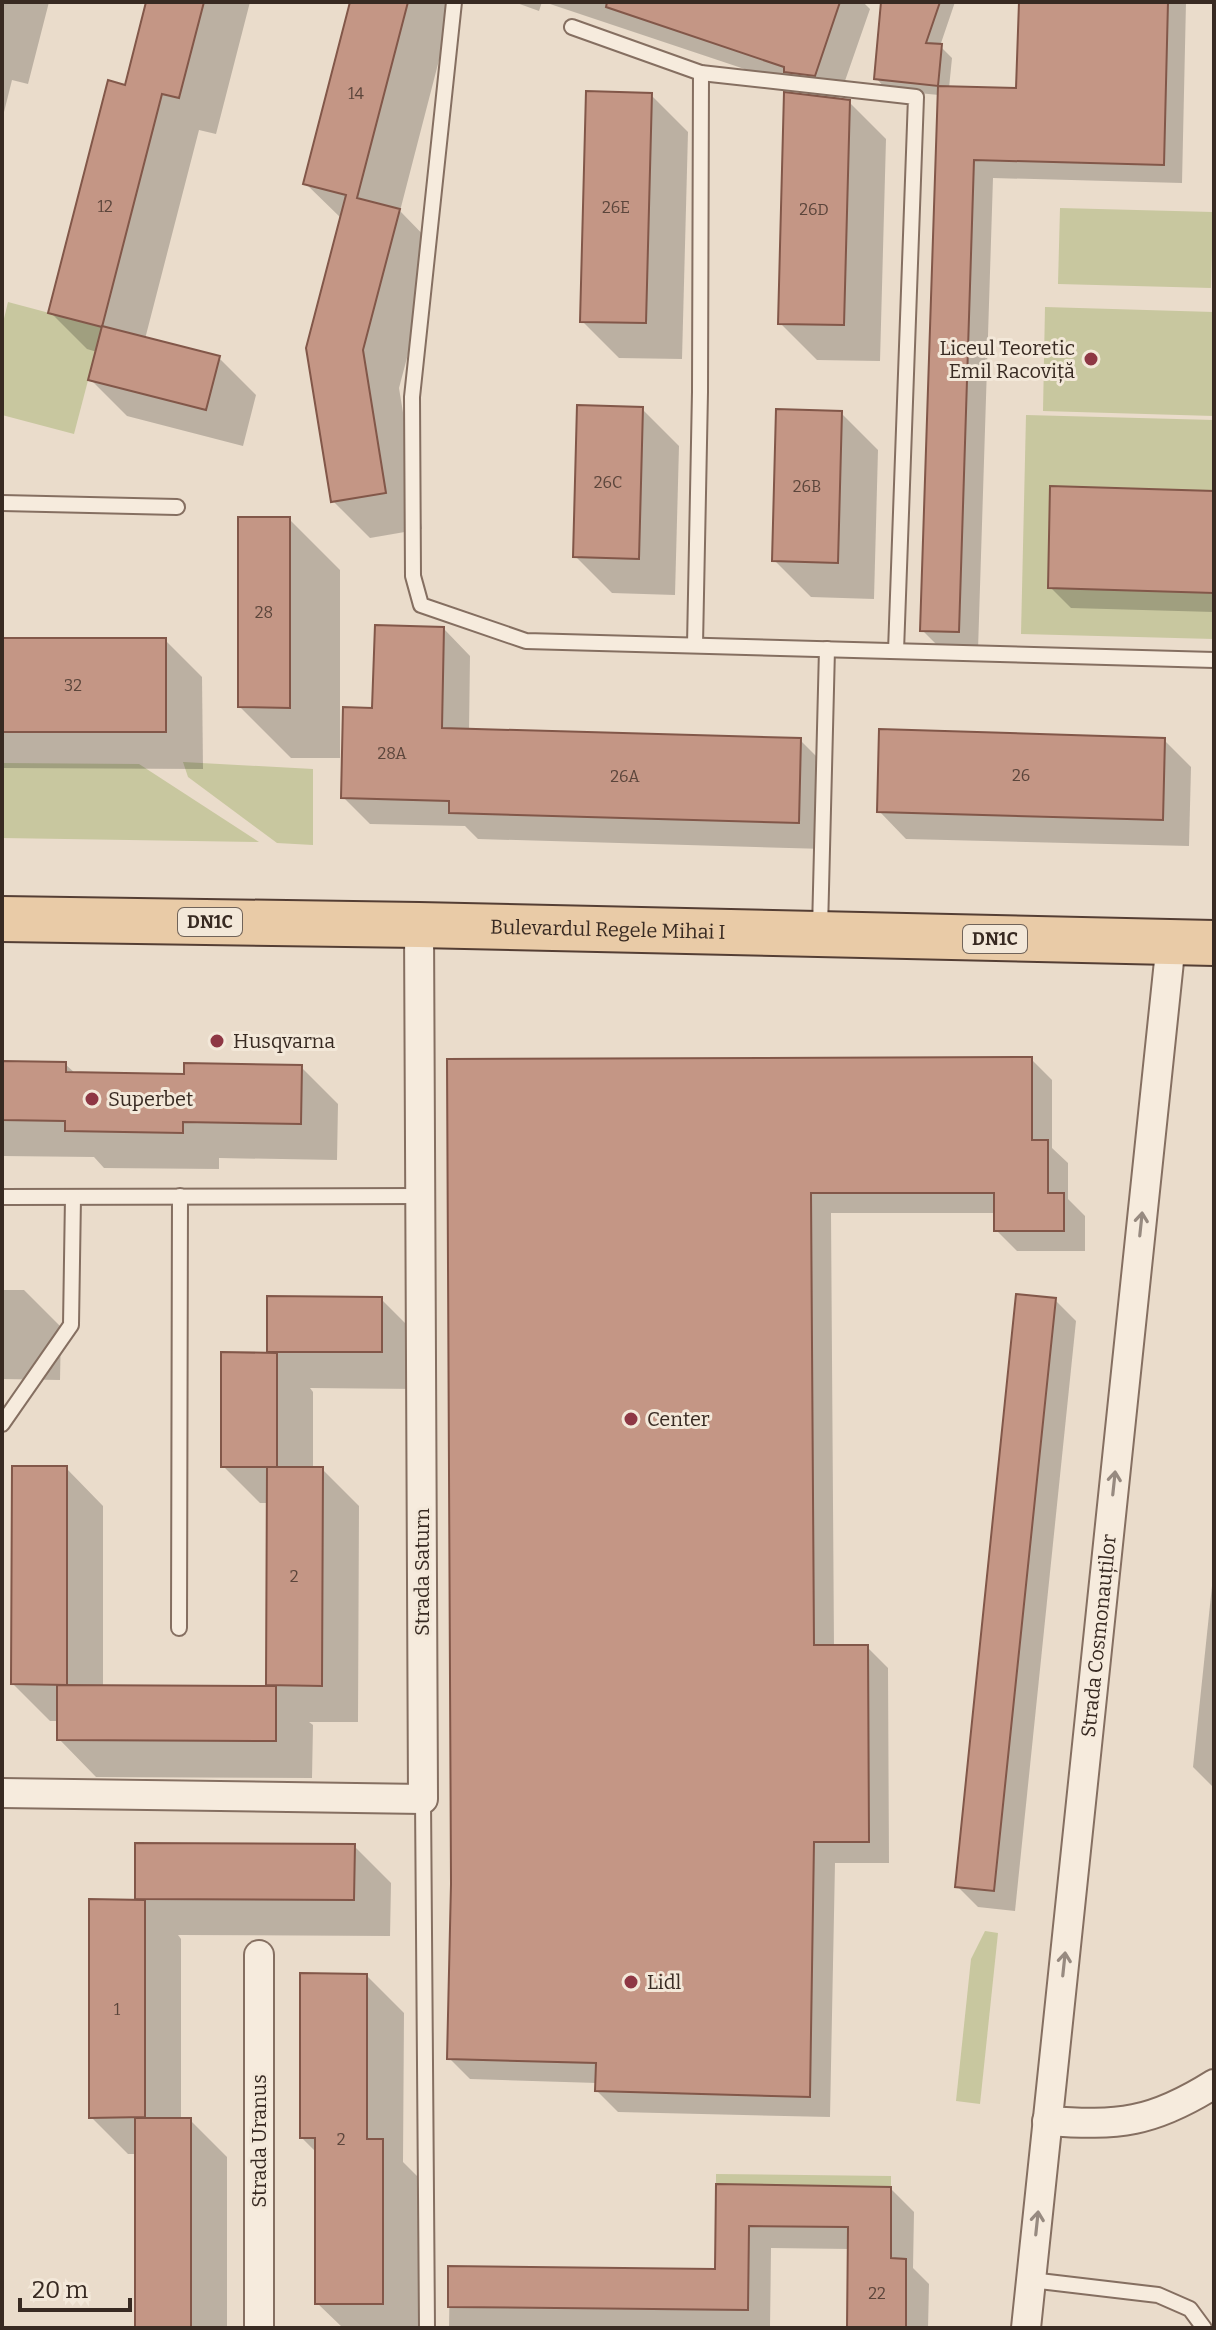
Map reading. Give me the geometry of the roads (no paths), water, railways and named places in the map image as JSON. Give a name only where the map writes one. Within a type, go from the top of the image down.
[{"type":"main road","name":"Bulevardul Regele Mihai I","points":[[2,919],[1214,943]]},
{"type":"street","name":"Strada Saturn","points":[[419,925],[423,1799]]},
{"type":"street","name":"Strada Cosmonauților","points":[[1026,2328],[1171,942]]},
{"type":"street","points":[[2,1793],[423,1799]]},
{"type":"street","name":"Strada Uranus","points":[[259,1955],[259,2328]]},
{"type":"street","points":[[1047,2121],[1122,2123],[1156,2114],[1214,2084]]},
{"type":"lane","points":[[454,2],[412,397],[413,576],[421,605],[526,641],[1214,660]]},
{"type":"lane","points":[[572,27],[701,73],[916,97],[896,651]]},
{"type":"lane","points":[[695,645],[701,73]]},
{"type":"lane","points":[[2,503],[177,507]]},
{"type":"lane","points":[[820,936],[827,649]]},
{"type":"lane","points":[[179,1628],[180,1196]]},
{"type":"lane","points":[[2,1197],[420,1196]]},
{"type":"lane","points":[[2,1424],[71,1325],[73,1197]]},
{"type":"lane","points":[[423,1799],[427,2328]]},
{"type":"lane","points":[[1031,2280],[1158,2295],[1190,2309],[1204,2328]]},
{"type":"place","name":"Liceul Teoretic Emil Racoviță","points":[[1091,359]]},
{"type":"place","name":"Husqvarna","points":[[217,1041]]},
{"type":"place","name":"Superbet","points":[[92,1099]]},
{"type":"place","name":"Center","points":[[631,1419]]},
{"type":"place","name":"Lidl","points":[[631,1982]]}]
